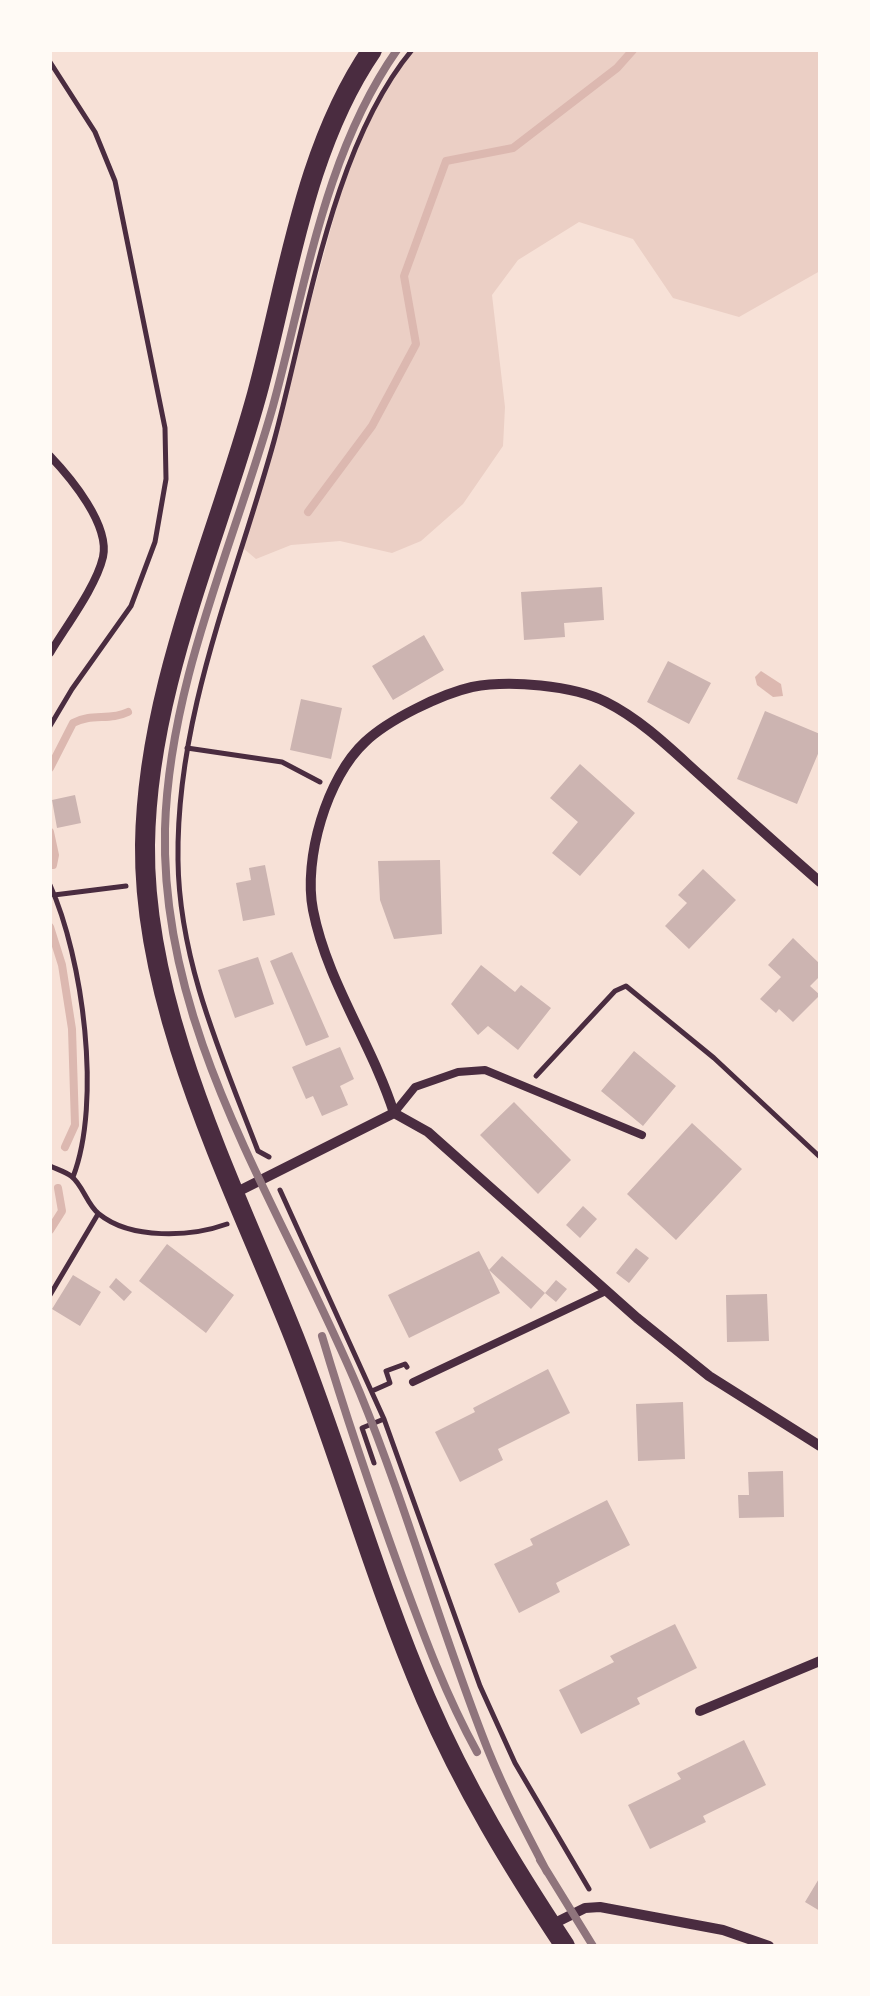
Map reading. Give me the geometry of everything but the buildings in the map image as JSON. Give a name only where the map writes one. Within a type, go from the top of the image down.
[{"type":"main road","points":[[372,50],[345,95],[324,147],[250,420],[170,677],[151,764],[146,810],[146,884],[155,949],[170,1012],[244,1218],[316,1394],[423,1693],[484,1819],[564,1946]]},
{"type":"street","points":[[820,882],[658,738],[604,701],[540,685],[472,688],[412,710],[364,742],[331,788],[314,843],[312,907],[326,957],[394,1113],[428,1132],[606,1291],[709,1376],[820,1446]]},
{"type":"street","points":[[235,1194],[394,1113]]},
{"type":"street","points":[[700,1711],[820,1661]]},
{"type":"street","points":[[551,1925],[585,1908],[600,1906],[723,1930],[769,1946]]},
{"type":"lane","points":[[50,456],[97,519],[104,555],[50,653]]},
{"type":"lane","points":[[394,1113],[415,1087],[458,1072],[485,1070],[642,1135]]},
{"type":"lane","points":[[414,1382],[606,1291]]},
{"type":"path","points":[[268,1156],[258,1151],[209,1024],[191,963],[178,863],[179,798],[191,719],[274,441],[350,159],[378,101],[412,50]]},
{"type":"path","points":[[50,62],[95,132],[115,181],[165,428],[166,480],[154,542],[131,606],[50,726]]},
{"type":"path","points":[[186,748],[282,762],[331,788]]},
{"type":"path","points":[[54,895],[146,884]]},
{"type":"path","points":[[50,885],[68,936],[86,1042],[88,1107],[82,1152],[73,1177]]},
{"type":"path","points":[[532,1081],[607,1000],[626,986],[725,1068],[820,1157]]},
{"type":"path","points":[[50,1166],[73,1177],[98,1214],[132,1227],[175,1235],[201,1232],[244,1218]]},
{"type":"path","points":[[279,1188],[384,1419],[480,1686],[514,1763],[589,1890]]},
{"type":"path","points":[[50,1295],[98,1214]]},
{"type":"path","points":[[372,1391],[390,1383],[386,1371],[405,1364],[414,1382]]},
{"type":"path","points":[[374,1462],[362,1428],[384,1419]]},
{"type":"shaded area","points":[[414,50],[820,50],[820,271],[739,317],[673,298],[633,239],[579,222],[518,260],[492,295],[505,407],[503,446],[463,504],[421,541],[392,553],[340,541],[291,545],[256,559],[243,548],[350,159],[377,101]]},
{"type":"shaded area","points":[[761,671],[781,684],[783,696],[773,697],[757,685],[755,677]]},
{"type":"waterway","points":[[308,512],[372,426],[416,344],[404,276],[446,161],[513,148],[617,68],[633,50]]},
{"type":"waterway","points":[[50,768],[73,723],[128,712]]},
{"type":"waterway","points":[[50,832],[53,865]]},
{"type":"waterway","points":[[50,927],[62,965],[72,1029],[75,1125],[65,1147]]},
{"type":"waterway","points":[[50,1230],[62,1211],[58,1188]]},
{"type":"railway","points":[[397,50],[372,90],[334,176],[273,406],[191,667],[169,775],[165,829],[169,905],[183,979],[204,1050],[232,1120],[360,1393],[488,1750],[547,1872]]},
{"type":"railway","points":[[322,1336],[410,1598],[445,1688],[477,1752]]},
{"type":"railway","points":[[540,1860],[593,1946]]}]
